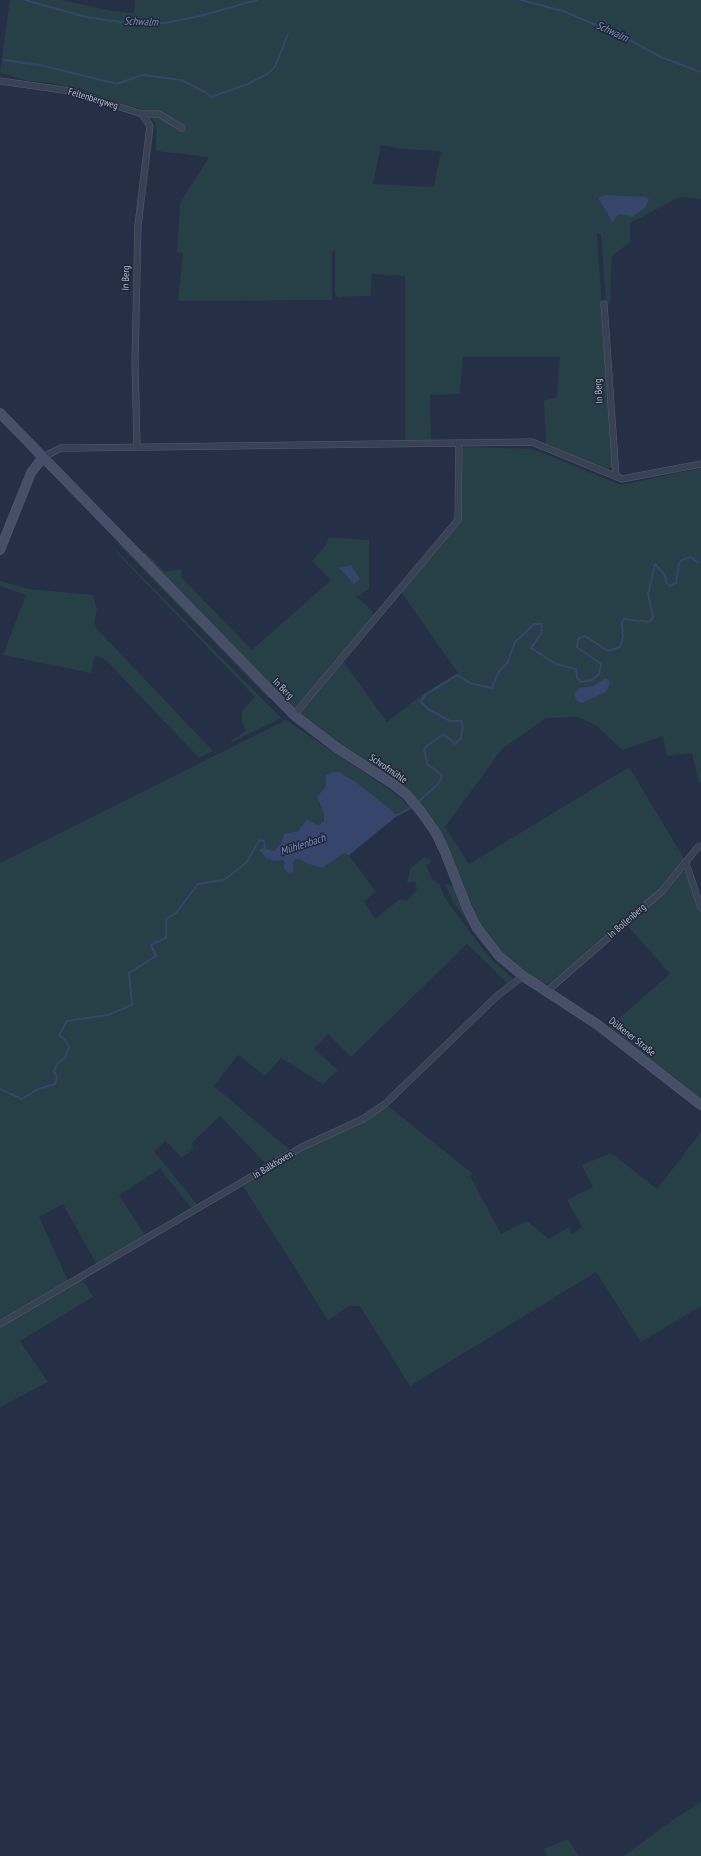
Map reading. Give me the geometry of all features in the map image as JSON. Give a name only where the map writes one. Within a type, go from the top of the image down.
[{"type":"main road","name":"In Berg","points":[[0,413],[294,715]]},
{"type":"main road","points":[[0,550],[31,473],[43,457]]},
{"type":"main road","name":"Schrofmühle","points":[[294,715],[312,730],[407,795],[436,833],[467,908],[481,934],[499,956],[523,976]]},
{"type":"main road","name":"Dülkener Straße","points":[[523,976],[598,1025],[701,1105]]},
{"type":"street","name":"Feltenbergweg","points":[[0,81],[70,91],[142,114],[159,114],[182,128]]},
{"type":"street","name":"In Berg","points":[[137,446],[135,364],[138,225],[150,126],[142,114]]},
{"type":"street","name":"In Berg","points":[[604,304],[616,476]]},
{"type":"street","points":[[43,457],[61,448],[532,442],[616,476],[628,479],[701,464]]},
{"type":"street","name":"In Berg","points":[[294,715],[458,520],[459,443]]},
{"type":"street","name":"In Bollenberg","points":[[547,991],[662,891],[698,847],[701,846]]},
{"type":"street","points":[[686,863],[701,908]]},
{"type":"street","name":"In Balkhoven","points":[[0,1324],[302,1147],[363,1119],[385,1104],[497,996],[523,976]]},
{"type":"shaded area","points":[[10,0],[61,0],[112,11],[134,13],[135,0],[701,0],[701,199],[680,197],[630,223],[630,242],[612,256],[610,302],[606,306],[601,234],[597,234],[613,467],[606,469],[546,444],[544,401],[557,397],[560,357],[463,357],[460,394],[430,395],[431,440],[405,441],[405,276],[372,274],[371,296],[338,297],[335,294],[335,251],[332,251],[332,300],[178,301],[183,253],[177,252],[180,203],[209,157],[156,151],[156,125],[149,112],[79,89],[47,82],[30,81],[0,73]],"holes":[[[381,145],[401,149],[441,151],[434,187],[373,184]]]},
{"type":"shaded area","points":[[465,447],[533,449],[621,485],[701,468],[701,782],[699,783],[692,753],[667,756],[663,736],[622,750],[597,726],[578,717],[546,718],[502,749],[445,827],[469,864],[629,767],[685,860],[660,889],[551,982],[545,984],[537,982],[496,949],[479,924],[465,893],[455,864],[440,832],[427,812],[408,792],[303,719],[299,713],[342,660],[387,722],[423,694],[458,673],[401,592],[461,522],[461,450]]},
{"type":"shaded area","points":[[117,537],[271,698],[268,698],[261,691],[119,545]]},
{"type":"shaded area","points":[[328,537],[369,540],[369,589],[360,595],[355,595],[373,612],[373,619],[295,710],[143,555],[145,552],[165,572],[182,569],[181,577],[252,650],[331,580],[312,561],[327,544]]},
{"type":"shaded area","points":[[111,541],[116,550],[281,718],[230,743],[246,731],[242,722],[242,711],[255,697],[118,554]]},
{"type":"shaded area","points":[[0,581],[29,589],[93,595],[97,610],[94,622],[97,629],[213,751],[199,758],[106,660],[95,655],[91,673],[3,655],[26,595],[0,586]]},
{"type":"shaded area","points":[[286,720],[392,791],[411,808],[397,816],[356,782],[339,772],[327,775],[326,786],[317,797],[324,814],[324,822],[318,825],[307,819],[298,831],[284,834],[281,843],[274,851],[264,848],[285,863],[291,873],[294,870],[293,862],[296,859],[308,864],[322,867],[344,853],[349,855],[376,892],[364,901],[375,919],[400,899],[406,901],[417,889],[415,881],[407,883],[410,869],[424,857],[430,860],[431,863],[426,865],[431,878],[440,885],[443,894],[452,908],[488,956],[513,979],[508,984],[467,944],[351,1057],[328,1034],[314,1049],[338,1070],[323,1084],[281,1058],[265,1076],[238,1055],[214,1086],[291,1151],[268,1166],[220,1116],[191,1144],[194,1148],[182,1158],[166,1141],[154,1151],[199,1207],[193,1210],[160,1169],[119,1195],[146,1237],[97,1265],[63,1204],[39,1217],[68,1281],[80,1275],[93,1297],[20,1341],[48,1382],[0,1407],[0,863]]},
{"type":"shaded area","points":[[683,871],[687,872],[701,914],[701,1098],[608,1028],[670,974],[627,925],[664,893]]},
{"type":"shaded area","points":[[445,884],[453,886],[470,923],[475,930],[453,902]]},
{"type":"shaded area","points":[[388,1106],[473,1174],[470,1176],[501,1234],[527,1221],[549,1239],[569,1227],[572,1234],[582,1227],[567,1200],[593,1187],[582,1165],[609,1154],[614,1155],[657,1189],[701,1132],[701,1306],[641,1342],[596,1272],[410,1386],[360,1306],[350,1306],[328,1320],[243,1186],[302,1150],[375,1115]]},
{"type":"shaded area","points":[[701,1802],[701,1856],[624,1856],[677,1817]]},
{"type":"shaded area","points":[[568,1839],[579,1856],[547,1856],[544,1849]]},
{"type":"water","points":[[605,195],[646,197],[649,199],[645,208],[632,217],[620,214],[615,217],[613,223],[598,198]]},
{"type":"water","points":[[351,565],[360,579],[354,584],[339,568]]},
{"type":"water","points":[[606,678],[610,682],[608,689],[604,693],[582,703],[576,700],[574,694],[579,688],[593,686]]},
{"type":"water","points":[[332,772],[339,772],[356,782],[397,816],[349,855],[344,853],[322,868],[296,859],[293,862],[294,870],[292,873],[287,872],[284,868],[285,863],[282,860],[274,861],[266,858],[259,849],[264,848],[274,851],[281,843],[284,834],[298,831],[307,819],[318,825],[324,822],[324,814],[317,797],[326,786],[326,775]]},
{"type":"waterway","name":"Schwalm","points":[[25,0],[86,17],[127,23],[165,23],[200,16],[257,0]]},
{"type":"waterway","name":"Schwalm","points":[[521,0],[563,11],[622,36],[661,57],[701,72]]},
{"type":"waterway","points":[[4,60],[40,65],[117,84],[142,75],[181,80],[205,92],[211,97],[248,84],[267,74],[275,67],[288,34]]},
{"type":"waterway","name":"Mühlenbach","points":[[419,801],[439,783],[442,775],[427,764],[424,749],[444,734],[455,744],[461,738],[463,726],[461,721],[450,721],[428,709],[421,702],[425,695],[457,675],[470,683],[492,688],[498,673],[508,662],[515,642],[534,624],[542,624],[541,634],[531,648],[556,664],[576,669],[577,678],[581,682],[592,680],[599,674],[601,664],[577,647],[578,639],[585,636],[608,651],[620,647],[623,637],[622,623],[624,619],[649,622],[653,618],[648,594],[655,564],[665,575],[666,582],[670,586],[676,583],[679,563],[682,560],[691,557],[698,563]]},
{"type":"waterway","name":"Mühlenbach","points":[[394,815],[398,815],[410,808]]},
{"type":"waterway","name":"Mühlenbach","points":[[0,1089],[22,1099],[38,1089],[55,1084],[57,1077],[54,1071],[58,1063],[65,1058],[69,1048],[66,1041],[59,1035],[67,1021],[108,1015],[132,1005],[129,973],[156,956],[151,945],[166,938],[166,919],[176,913],[198,884],[224,880],[247,862],[259,840],[264,841],[265,850]]}]
